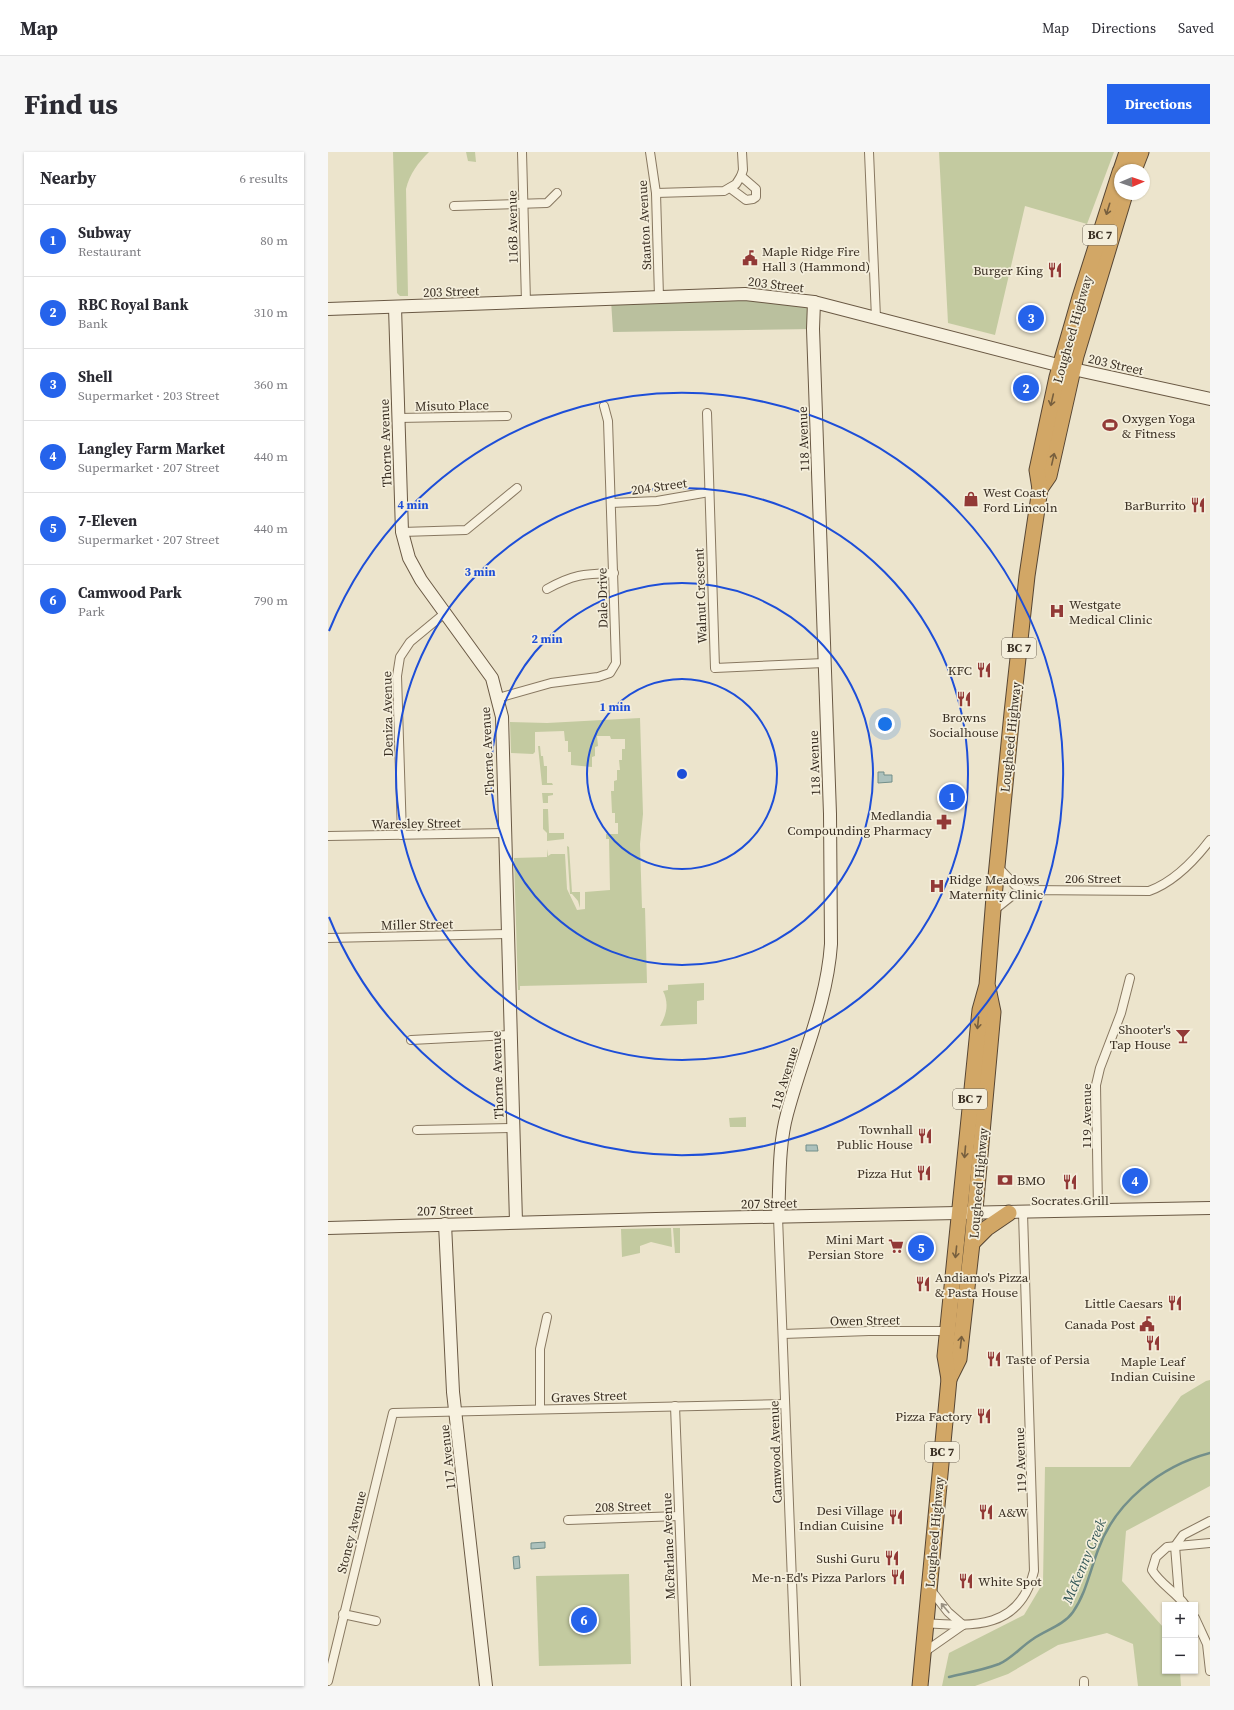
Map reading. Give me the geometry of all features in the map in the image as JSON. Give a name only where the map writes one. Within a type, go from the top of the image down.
[{"type":"highway","name":"Lougheed Highway","points":[[1123,164],[1127,152]]},
{"type":"highway","points":[[1136,164],[1141,152]]},
{"type":"highway","name":"Lougheed Highway","points":[[920,1686],[949,1379],[946,1356],[959,1214],[980,1010],[987,985],[992,912],[1027,576],[1040,490],[1049,476],[1080,297],[1114,190]]},
{"type":"highway","name":"Lougheed Highway","points":[[1067,367],[1090,306],[1123,200]]},
{"type":"highway","name":"Lougheed Highway","points":[[949,1379],[959,1359],[975,1214],[993,1012],[987,985]]},
{"type":"highway","points":[[972,1243],[987,1228],[1016,1213]]},
{"type":"street","name":"116B Avenue","points":[[522,152],[526,302]]},
{"type":"street","name":"Stanton Avenue","points":[[650,152],[656,193],[659,297]]},
{"type":"street","points":[[656,193],[724,191],[736,184],[741,176],[743,170],[742,152]]},
{"type":"street","points":[[869,152],[876,318]]},
{"type":"street","points":[[730,188],[746,200],[753,199],[756,196],[756,189],[741,176]]},
{"type":"street","points":[[454,206],[547,202],[557,193]]},
{"type":"street","name":"203 Street","points":[[328,309],[744,294],[814,302],[1067,367],[1210,399]]},
{"type":"street","name":"118 Avenue","points":[[778,1216],[780,1160],[787,1116],[822,1001],[830,963],[832,893],[813,329],[814,302]]},
{"type":"street","name":"Thorne Avenue","points":[[395,307],[402,532],[409,558],[421,580],[492,678],[502,717],[516,1222]]},
{"type":"street","name":"Dale Drive","points":[[498,698],[551,683],[598,678],[610,674],[616,662],[608,421],[604,406]]},
{"type":"street","name":"Walnut Crescent","points":[[706,413],[715,668],[824,663]]},
{"type":"street","name":"Misuto Place","points":[[398,418],[507,416]]},
{"type":"street","points":[[402,532],[466,530],[517,488]]},
{"type":"street","name":"204 Street","points":[[611,503],[657,501],[709,492]]},
{"type":"street","points":[[547,589],[562,581],[581,574],[614,573]]},
{"type":"street","name":"Deniza Avenue","points":[[402,835],[397,676],[400,657],[410,642],[445,614]]},
{"type":"street","name":"Waresley Street","points":[[328,836],[505,833]]},
{"type":"street","name":"206 Street","points":[[992,912],[1013,895],[1026,890],[1149,891],[1159,887],[1188,866],[1210,840]]},
{"type":"street","points":[[997,866],[1015,885],[1026,890]]},
{"type":"street","name":"Miller Street","points":[[328,938],[507,934]]},
{"type":"street","name":"119 Avenue","points":[[1098,1211],[1096,1085],[1100,1068],[1121,1013],[1130,978]]},
{"type":"street","points":[[411,1040],[510,1035]]},
{"type":"street","points":[[417,1130],[513,1128]]},
{"type":"street","name":"207 Street","points":[[328,1228],[778,1216],[975,1214],[1210,1208]]},
{"type":"street","name":"119 Avenue","points":[[926,1622],[963,1625],[977,1624],[1000,1618],[1013,1610],[1030,1586],[1034,1571],[1016,1213]]},
{"type":"street","name":"Camwood Avenue","points":[[778,1216],[796,1686]]},
{"type":"street","name":"117 Avenue","points":[[445,1224],[449,1349],[486,1686]]},
{"type":"street","points":[[540,1409],[540,1349],[547,1317]]},
{"type":"street","name":"Owen Street","points":[[783,1334],[869,1331],[948,1331]]},
{"type":"street","name":"Graves Street","points":[[393,1413],[785,1404]]},
{"type":"street","name":"McFarlane Avenue","points":[[675,1406],[686,1686]]},
{"type":"street","name":"Stoney Avenue","points":[[328,1681],[343,1614],[393,1413]]},
{"type":"street","name":"208 Street","points":[[568,1520],[679,1516]]},
{"type":"street","points":[[1179,1596],[1175,1546],[1183,1535],[1210,1521]]},
{"type":"street","points":[[1184,1602],[1155,1575],[1152,1570],[1156,1557],[1167,1547],[1210,1543]]},
{"type":"street","points":[[923,1653],[963,1625],[948,1612],[929,1588]]},
{"type":"street","points":[[343,1614],[376,1621]]},
{"type":"street","points":[[1198,1622],[1207,1644],[1210,1670]]},
{"type":"green space","points":[[393,152],[429,152],[415,169],[406,189],[408,296],[400,296],[397,293]]},
{"type":"green space","points":[[466,152],[475,152],[476,162],[468,161]]},
{"type":"green space","points":[[939,152],[1114,152],[1087,224],[1025,206],[995,335],[948,323]]},
{"type":"green space","points":[[659,297],[814,302],[813,329],[613,332],[611,300]]},
{"type":"green space","points":[[640,718],[643,814],[640,844],[642,908],[645,908],[647,983],[520,986],[520,990],[518,990],[514,858],[547,857],[547,849],[548,856],[551,854],[565,854],[567,889],[577,910],[585,909],[585,892],[610,890],[609,839],[606,839],[606,834],[618,834],[618,823],[615,823],[615,813],[612,813],[611,791],[614,791],[614,781],[617,780],[617,770],[620,770],[619,760],[622,760],[622,749],[625,749],[625,739],[611,739],[610,736],[597,736],[598,746],[595,747],[595,756],[592,757],[592,767],[571,765],[571,752],[568,752],[568,741],[565,741],[564,731],[535,732],[535,752],[533,754],[511,753],[510,722],[547,723]]},
{"type":"green space","points":[[538,746],[540,746],[541,756],[543,756],[544,766],[547,766],[547,783],[552,783],[553,785],[542,785]]},
{"type":"green space","points":[[542,793],[553,793],[553,795],[548,796],[548,803],[543,803]]},
{"type":"green space","points":[[543,809],[548,809],[549,833],[564,833],[564,839],[547,841],[547,833],[543,829]]},
{"type":"green space","points":[[567,846],[569,847],[572,892],[580,892],[580,908],[578,901],[572,894],[570,894]]},
{"type":"green space","points":[[704,983],[704,1000],[697,1001],[697,1024],[660,1026],[667,1004],[663,991],[668,990],[668,985]]},
{"type":"green space","points":[[746,1117],[746,1127],[730,1127],[729,1118]]},
{"type":"green space","points":[[671,1228],[672,1247],[651,1242],[640,1246],[640,1253],[622,1257],[621,1229]]},
{"type":"green space","points":[[673,1228],[680,1228],[680,1253],[675,1253]]},
{"type":"green space","points":[[1210,1380],[1210,1486],[1126,1531],[1122,1581],[1162,1626],[1162,1674],[1180,1674],[1181,1686],[1138,1686],[1133,1644],[1107,1633],[1058,1645],[1008,1674],[975,1686],[942,1686],[949,1653],[1024,1615],[1043,1583],[1045,1467],[1130,1467],[1181,1396]]},
{"type":"green space","points":[[629,1574],[631,1664],[539,1666],[536,1576]]},
{"type":"water","points":[[878,772],[884,772],[884,775],[892,775],[892,782],[878,783]]},
{"type":"water","points":[[806,1145],[817,1145],[818,1151],[806,1151]]},
{"type":"water","points":[[545,1542],[545,1548],[531,1549],[531,1543]]},
{"type":"water","points":[[519,1556],[520,1568],[514,1569],[513,1557]]},
{"type":"waterway","name":"McKenny Creek","points":[[949,1677],[981,1670],[999,1664],[1008,1659],[1033,1639],[1069,1617],[1081,1597],[1098,1550],[1106,1533],[1116,1516],[1128,1502],[1142,1488],[1174,1467],[1210,1453]]},
{"type":"place","name":"Maple Ridge Fire Hall 3 (Hammond)","points":[[750,258]]},
{"type":"place","name":"Burger King","points":[[1055,270]]},
{"type":"place","name":"Shell","points":[[1031,318]]},
{"type":"place","name":"RBC Royal Bank","points":[[1026,388]]},
{"type":"place","name":"Oxygen Yoga & Fitness","points":[[1110,425]]},
{"type":"place","name":"West Coast Ford Lincoln","points":[[971,499]]},
{"type":"place","name":"BarBurrito","points":[[1198,505]]},
{"type":"place","name":"Westgate Medical Clinic","points":[[1057,611]]},
{"type":"place","name":"KFC","points":[[984,670]]},
{"type":"place","name":"Browns Socialhouse","points":[[964,699]]},
{"type":"place","name":"Subway","points":[[952,797]]},
{"type":"place","name":"Medlandia Compounding Pharmacy","points":[[944,822]]},
{"type":"place","name":"Ridge Meadows Maternity Clinic","points":[[937,886]]},
{"type":"place","name":"Shooter's Tap House","points":[[1183,1036]]},
{"type":"place","name":"Townhall Public House","points":[[925,1136]]},
{"type":"place","name":"Pizza Hut","points":[[924,1173]]},
{"type":"place","name":"BMO","points":[[1005,1180]]},
{"type":"place","name":"Langley Farm Market","points":[[1135,1181]]},
{"type":"place","name":"Socrates Grill","points":[[1070,1182]]},
{"type":"place","name":"Mini Mart Persian Store","points":[[896,1246]]},
{"type":"place","name":"7-Eleven","points":[[921,1248]]},
{"type":"place","name":"Andiamo's Pizza & Pasta House","points":[[923,1284]]},
{"type":"place","name":"Little Caesars","points":[[1175,1303]]},
{"type":"place","name":"Canada Post","points":[[1147,1324]]},
{"type":"place","name":"Maple Leaf Indian Cuisine","points":[[1153,1343]]},
{"type":"place","name":"Taste of Persia","points":[[994,1359]]},
{"type":"place","name":"Pizza Factory","points":[[984,1416]]},
{"type":"place","name":"A&W","points":[[986,1512]]},
{"type":"place","name":"Desi Village Indian Cuisine","points":[[896,1517]]},
{"type":"place","name":"Sushi Guru","points":[[892,1558]]},
{"type":"place","name":"Me-n-Ed's Pizza Parlors","points":[[898,1577]]},
{"type":"place","name":"White Spot","points":[[966,1581]]},
{"type":"place","name":"Camwood Park","points":[[584,1620]]}]
